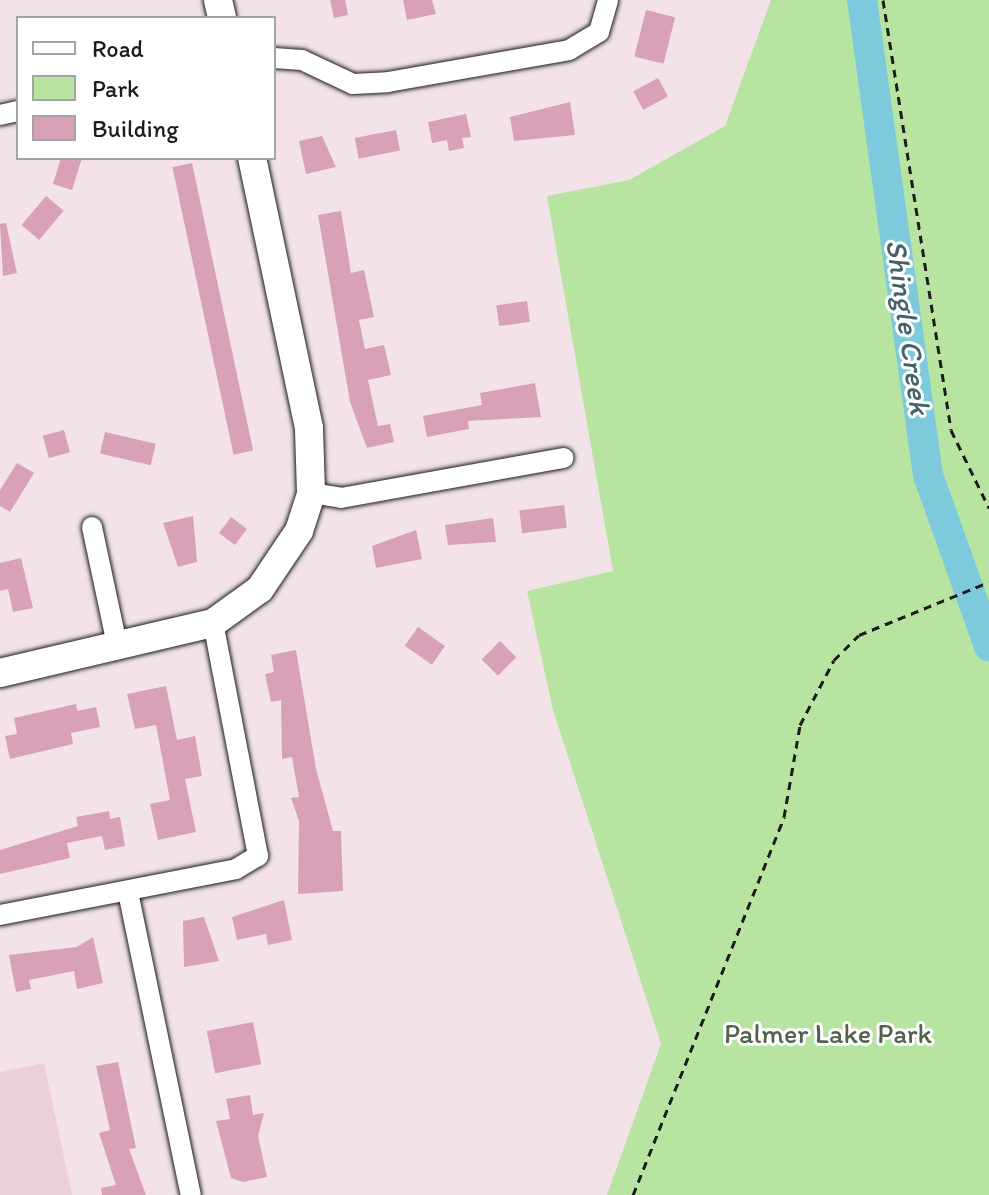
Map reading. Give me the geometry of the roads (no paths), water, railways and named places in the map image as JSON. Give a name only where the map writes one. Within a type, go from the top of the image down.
[{"type":"street","points":[[276,58],[302,60],[353,84],[388,82],[569,50],[599,32],[608,0]]},
{"type":"street","points":[[0,673],[118,649],[213,623],[273,574],[311,493],[309,428],[252,160]]},
{"type":"street","points":[[311,493],[341,498],[563,458]]},
{"type":"street","points":[[92,527],[118,649]]},
{"type":"street","points":[[0,915],[236,869],[258,856],[213,623]]},
{"type":"street","points":[[128,892],[191,1195]]},
{"type":"waterway","name":"Shingle Creek","points":[[862,0],[928,475],[989,646]]},
{"type":"park label","name":"Palmer Lake Park","points":[[828,1033]]}]
